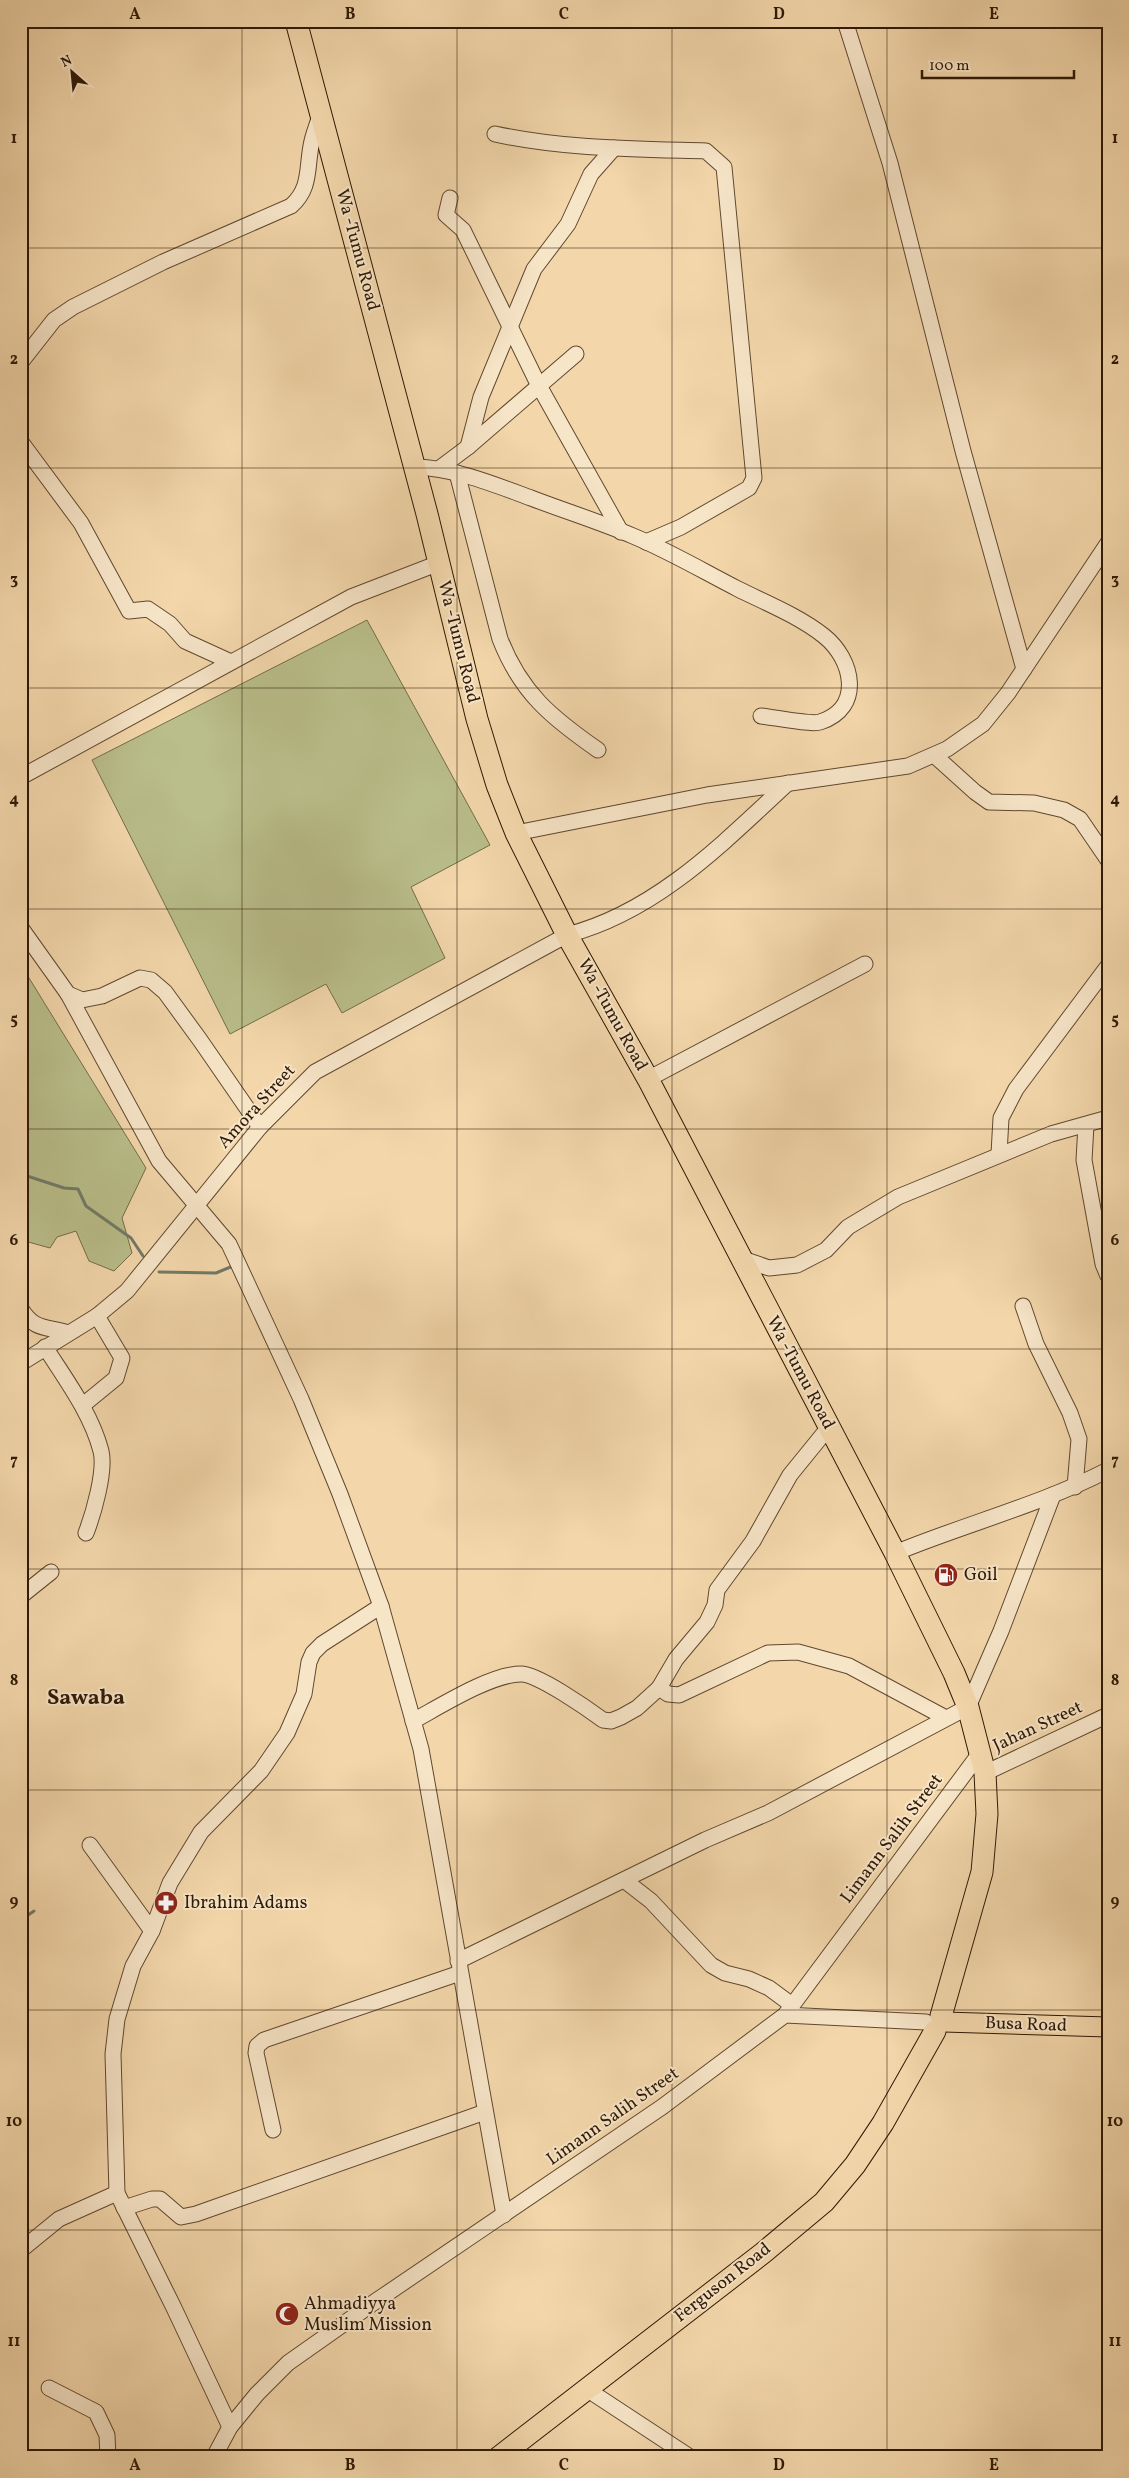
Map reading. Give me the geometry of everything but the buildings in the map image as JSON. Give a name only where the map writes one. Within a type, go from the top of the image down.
[{"type":"highway","name":"Wa -Tumu Road","points":[[296,21],[415,467],[480,728],[497,784],[516,833],[567,935],[648,1080],[895,1553],[954,1673],[968,1707],[983,1763],[987,1814],[982,1872],[954,1969],[935,2022]]},
{"type":"highway","name":"Ferguson Road","points":[[498,2457],[763,2253],[824,2202],[855,2165],[910,2075],[935,2022]]},
{"type":"main road","name":"Busa Road","points":[[935,2022],[1108,2028]]},
{"type":"street","points":[[845,21],[890,164],[963,451],[1024,670]]},
{"type":"street","points":[[21,362],[54,320],[73,307],[163,262],[291,206],[301,198],[307,184],[312,142],[321,113]]},
{"type":"street","points":[[495,134],[526,141],[614,148],[706,151],[724,168],[754,478],[749,488],[681,527],[646,542]]},
{"type":"street","points":[[468,447],[481,397],[534,269],[568,224],[591,174],[614,148]]},
{"type":"street","points":[[450,198],[446,215],[463,230],[539,385],[621,532]]},
{"type":"street","points":[[440,468],[468,447],[576,354]]},
{"type":"street","points":[[21,442],[81,523],[129,611],[148,609],[170,624],[185,642],[231,662]]},
{"type":"street","points":[[415,467],[440,468],[457,473],[514,492],[646,542],[795,618],[824,635],[838,649],[847,668],[850,690],[846,704],[838,713],[819,723],[761,716]]},
{"type":"street","points":[[457,473],[500,639],[510,666],[525,688],[562,724],[598,750]]},
{"type":"street","points":[[516,833],[707,795],[908,766],[947,749],[983,724],[1024,670],[1107,546]]},
{"type":"street","points":[[21,777],[351,597],[439,563]]},
{"type":"street","points":[[934,755],[989,802],[1034,803],[1064,810],[1080,819],[1108,860]]},
{"type":"street","name":"Amora Street","points":[[21,1363],[97,1316],[127,1291],[260,1127],[315,1072],[567,935],[590,929],[630,912],[676,882],[788,783]]},
{"type":"street","points":[[21,928],[68,994],[158,1161],[198,1205],[229,1244],[301,1399],[340,1494],[381,1606],[420,1749],[504,2215]]},
{"type":"street","points":[[648,1080],[865,964]]},
{"type":"street","points":[[999,1154],[1001,1118],[1016,1088],[1108,966]]},
{"type":"street","points":[[68,994],[82,1000],[102,996],[140,978],[151,980],[165,992],[260,1127]]},
{"type":"street","points":[[740,1258],[768,1268],[797,1266],[826,1250],[848,1227],[898,1197],[999,1154],[1052,1134],[1108,1118]]},
{"type":"street","points":[[1086,1125],[1084,1160],[1102,1220],[1103,1264],[1108,1276]]},
{"type":"street","points":[[1023,1306],[1036,1344],[1070,1413],[1079,1439],[1075,1487]]},
{"type":"street","points":[[21,1309],[28,1320],[40,1328],[68,1333]]},
{"type":"street","points":[[83,1405],[116,1378],[122,1363],[122,1358],[97,1316]]},
{"type":"street","points":[[45,1347],[83,1405],[102,1453],[97,1504],[86,1533]]},
{"type":"street","points":[[413,1721],[473,1689],[506,1676],[522,1674],[546,1683],[603,1720],[611,1721],[637,1708],[659,1688],[676,1659],[707,1622],[715,1606],[717,1590],[753,1541],[790,1475],[829,1427]]},
{"type":"street","points":[[895,1553],[945,1532],[1075,1487],[1108,1470]]},
{"type":"street","points":[[274,2130],[256,2053],[257,2046],[264,2040],[459,1967],[624,1880],[768,1813],[968,1707],[1002,1631],[1053,1495]]},
{"type":"street","points":[[21,1596],[52,1572]]},
{"type":"street","points":[[230,2427],[117,2193],[113,2054],[117,2019],[133,1966],[152,1931],[170,1883],[201,1832],[262,1771],[287,1733],[304,1694],[309,1662],[313,1653],[322,1644],[381,1606]]},
{"type":"street","points":[[659,1688],[668,1694],[679,1695],[768,1653],[798,1652],[850,1666],[946,1718]]},
{"type":"street","name":"Jahan Street","points":[[983,1763],[1108,1715]]},
{"type":"street","name":"Limann Salih Street","points":[[214,2457],[230,2427],[257,2394],[288,2363],[662,2107],[788,2010],[983,1763]]},
{"type":"street","points":[[90,1845],[152,1931]]},
{"type":"street","points":[[624,1880],[651,1902],[711,1965],[725,1974],[749,1979],[770,1988],[788,2010],[935,2022]]},
{"type":"street","points":[[124,2208],[152,2199],[160,2199],[181,2217],[196,2214],[485,2112]]},
{"type":"street","points":[[21,2250],[59,2219],[117,2193]]},
{"type":"street","points":[[50,2388],[96,2412],[107,2435],[108,2457]]},
{"type":"street","points":[[586,2388],[690,2457]]},
{"type":"green space","points":[[367,620],[490,845],[411,887],[445,958],[342,1013],[326,984],[230,1034],[92,760]]},
{"type":"green space","points":[[21,965],[146,1168],[122,1218],[132,1253],[114,1271],[89,1261],[76,1231],[57,1237],[50,1248],[21,1240]]},
{"type":"waterway","points":[[21,1174],[64,1188],[78,1189],[86,1206],[131,1238],[143,1256]]},
{"type":"waterway","points":[[159,1272],[216,1273],[233,1266]]},
{"type":"waterway","points":[[21,1920],[34,1911]]},
{"type":"place","name":"Goil","points":[[946,1575]]},
{"type":"place","name":"Ibrahim Adams","points":[[166,1903]]},
{"type":"place","name":"Ahmadiyya Muslim Mission","points":[[287,2314]]},
{"type":"district","name":"Sawaba","points":[[86,1698]]}]
